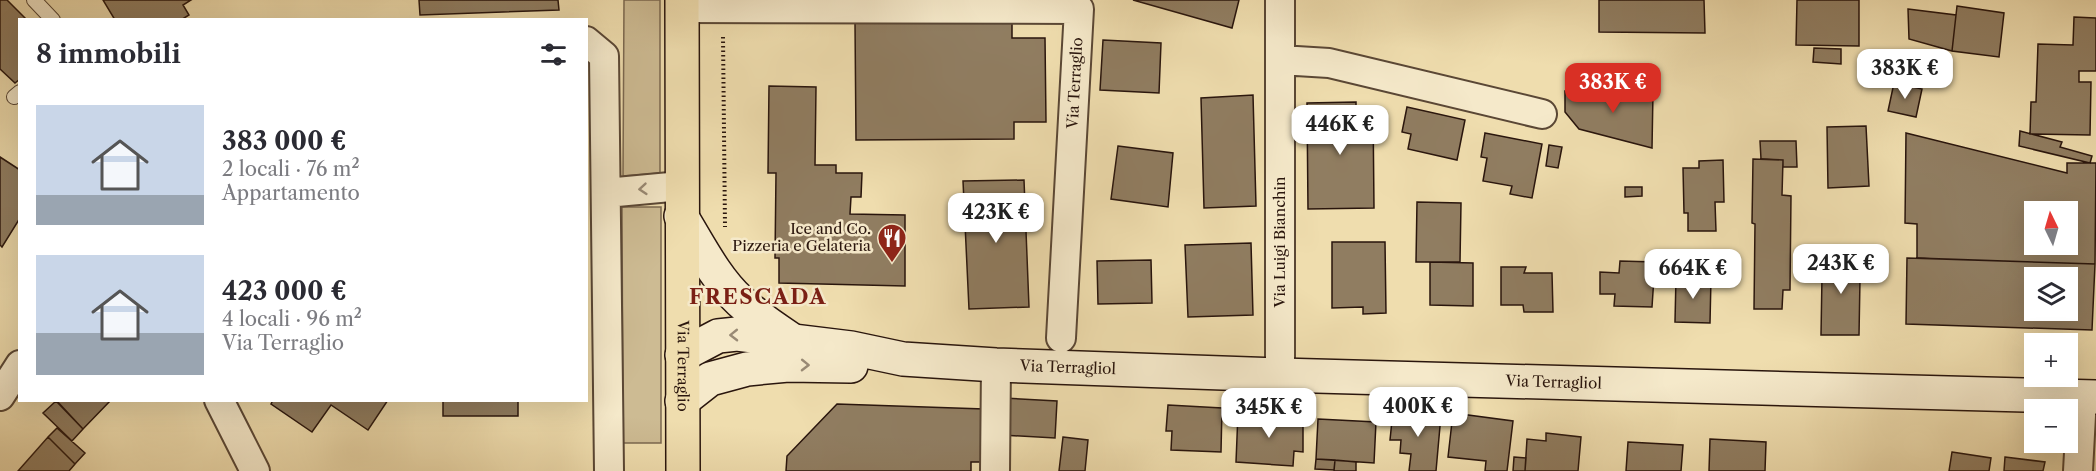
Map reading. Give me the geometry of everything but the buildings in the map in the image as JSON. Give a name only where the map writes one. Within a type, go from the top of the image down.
[{"type":"main road","name":"Via Terraglio","points":[[682,4],[683,471]]},
{"type":"street","name":"Via Luigi Bianchin","points":[[1280,0],[1280,375]]},
{"type":"street","name":"Via Terraglio","points":[[682,4],[1079,9],[1061,338]]},
{"type":"street","points":[[595,49],[606,193],[609,471]]},
{"type":"street","points":[[1280,60],[1329,63],[1542,114]]},
{"type":"street","points":[[606,193],[681,201]]},
{"type":"street","name":"Via Terragliol","points":[[681,201],[719,277],[738,300],[790,339]]},
{"type":"street","name":"Via Terragliol","points":[[682,355],[718,336],[737,334],[851,348],[903,359],[996,365],[2089,397]]},
{"type":"street","name":"Via Terragliol","points":[[682,355],[708,364],[747,369]]},
{"type":"street","name":"Via Terragliol","points":[[682,401],[710,379],[747,369],[788,365],[850,366],[903,359]]},
{"type":"street","points":[[995,471],[996,365]]},
{"type":"street","points":[[0,396],[18,368]]},
{"type":"street","points":[[2078,471],[2089,397]]},
{"type":"street","points":[[220,402],[255,471]]},
{"type":"lane","points":[[34,0],[51,18]]},
{"type":"path","points":[[723,35],[725,238]]},
{"type":"shaded area","points":[[624,0],[660,0],[660,173],[623,176]]},
{"type":"shaded area","points":[[622,207],[661,207],[661,443],[623,443]]},
{"type":"place","name":"Ice and Co. Pizzeria e Gelateria","points":[[892,264]]},
{"type":"district","name":"FRESCADA","points":[[758,297]]}]
